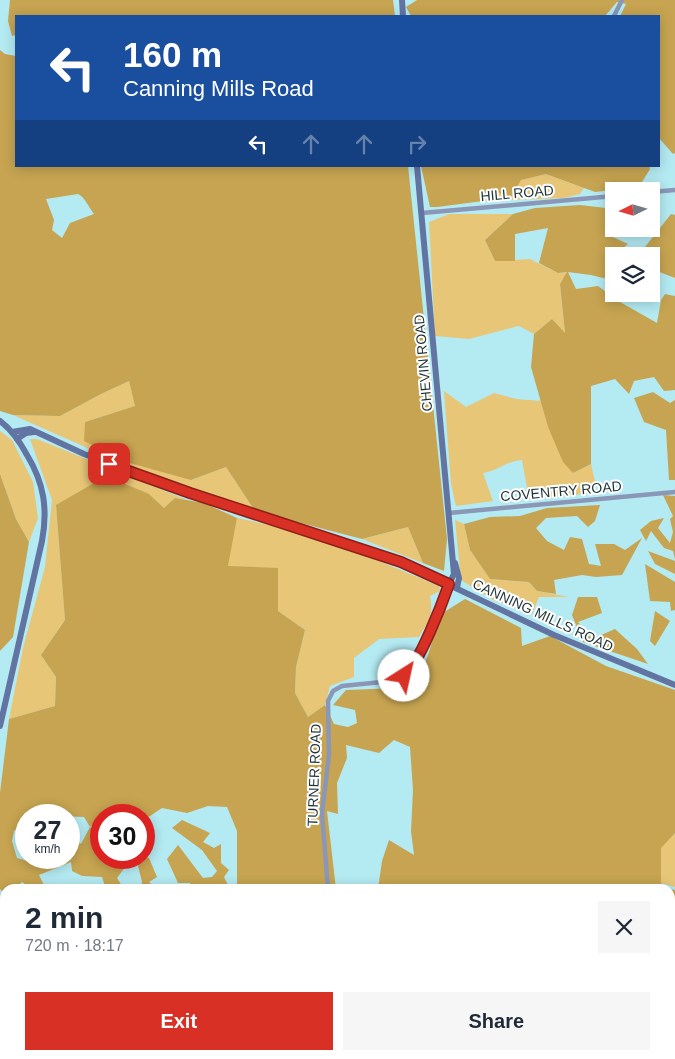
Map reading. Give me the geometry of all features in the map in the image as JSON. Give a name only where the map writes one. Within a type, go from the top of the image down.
[{"type":"main road","points":[[402,0],[403,15]]},
{"type":"main road","name":"CHEVIN ROAD","points":[[417,167],[454,574],[449,584]]},
{"type":"main road","points":[[0,422],[17,439],[40,481],[46,515],[42,541],[0,726]]},
{"type":"main road","name":"CANNING MILLS ROAD","points":[[12,432],[26,428],[84,454],[190,493],[413,566],[604,657],[675,685]]},
{"type":"main road","points":[[17,439],[26,433],[36,432]]},
{"type":"main road","name":"CHEVIN ROAD","points":[[452,557],[458,572],[457,588]]},
{"type":"street","points":[[614,15],[622,0]]},
{"type":"street","points":[[660,191],[675,190]]},
{"type":"street","name":"HILL ROAD","points":[[422,213],[605,197]]},
{"type":"street","name":"COVENTRY ROAD","points":[[449,512],[675,492]]},
{"type":"street","name":"TURNER ROAD","points":[[328,884],[322,813],[329,755],[328,699],[334,691],[342,686],[392,681],[409,672],[418,657],[449,584]]},
{"type":"shaded area","points":[[10,0],[393,0],[395,15],[15,15],[15,35],[12,36],[8,21]]},
{"type":"shaded area","points":[[417,0],[675,0],[675,153],[673,154],[660,139],[660,15],[620,15],[626,4],[617,2],[606,15],[410,15],[406,7]]},
{"type":"shaded area","points":[[0,50],[5,54],[15,56],[15,167],[408,167],[447,539],[444,571],[423,563],[408,527],[362,539],[255,511],[226,467],[191,480],[126,462],[84,441],[85,422],[135,406],[129,381],[60,416],[13,415],[0,411]],"holes":[[[78,194],[85,200],[94,214],[70,223],[62,238],[52,230],[54,220],[46,199]]]},
{"type":"shaded area","points":[[421,167],[649,167],[650,169],[642,182],[605,182],[605,191],[595,192],[546,174],[521,180],[511,197],[491,190],[483,201],[430,207]]},
{"type":"shaded area","points":[[546,174],[584,188],[580,194],[564,198],[483,201],[491,190]]},
{"type":"shaded area","points":[[580,205],[605,208],[605,238],[615,238],[628,244],[624,247],[605,247],[605,278],[568,272],[576,289],[598,286],[605,291],[605,302],[620,302],[657,323],[661,300],[665,294],[675,296],[675,390],[664,391],[654,377],[634,381],[629,394],[615,379],[591,386],[591,464],[573,473],[563,462],[548,427],[531,367],[534,334],[552,319],[565,333],[560,284],[567,272],[558,273],[539,263],[548,228],[515,234],[515,261],[495,261],[485,240],[513,214],[535,208]]},
{"type":"shaded area","points":[[449,214],[513,214],[485,240],[495,261],[530,259],[558,273],[568,272],[560,284],[565,334],[552,319],[534,334],[519,326],[469,339],[435,336],[429,222]]},
{"type":"shaded area","points":[[671,214],[675,215],[675,278],[660,272],[660,247],[645,247],[652,238],[660,238],[660,228]]},
{"type":"shaded area","points":[[129,381],[135,406],[85,422],[191,480],[226,467],[255,511],[119,462],[13,415],[60,416]]},
{"type":"shaded area","points":[[444,391],[466,407],[494,393],[516,399],[541,401],[548,427],[573,473],[591,464],[595,481],[594,493],[529,499],[522,460],[483,473],[493,501],[456,506],[451,484]]},
{"type":"shaded area","points":[[653,392],[670,403],[675,400],[675,480],[669,480],[666,430],[644,422],[634,398]]},
{"type":"shaded area","points":[[0,431],[12,440],[33,482],[38,518],[29,542],[16,519],[0,474]]},
{"type":"shaded area","points":[[30,439],[37,439],[187,500],[175,498],[164,508],[149,494],[56,505],[65,620],[41,655],[56,677],[55,706],[9,719],[23,648],[45,567],[52,500]]},
{"type":"shaded area","points":[[0,474],[16,519],[29,542],[13,637],[0,651]]},
{"type":"shaded area","points":[[106,476],[149,494],[164,508],[175,498],[204,503],[237,518],[228,566],[278,568],[278,611],[305,630],[296,667],[295,693],[308,717],[325,705],[334,724],[348,727],[357,723],[355,710],[333,705],[346,690],[398,688],[426,661],[441,614],[465,599],[521,628],[522,646],[550,636],[606,666],[675,690],[675,833],[661,848],[662,884],[379,884],[382,861],[389,840],[414,855],[411,831],[413,790],[410,747],[394,740],[379,753],[346,745],[347,758],[337,783],[338,814],[327,811],[335,884],[237,884],[237,831],[227,807],[208,806],[187,813],[162,808],[155,813],[155,804],[90,804],[90,827],[84,817],[80,817],[80,804],[15,804],[15,830],[12,841],[15,851],[15,869],[54,869],[39,875],[44,884],[25,884],[22,882],[20,884],[0,884],[0,793],[9,719],[55,706],[56,677],[41,655],[65,620],[56,505]]},
{"type":"shaded area","points":[[663,495],[675,496],[675,559],[673,551],[664,548],[651,531],[646,541],[640,530],[651,521],[664,518],[658,528],[670,543],[673,532],[670,519],[673,516]]},
{"type":"shaded area","points":[[600,505],[595,521],[588,527],[577,516],[546,518],[536,528],[547,541],[564,550],[570,537],[582,539],[589,564],[601,566],[595,544],[614,544],[625,550],[642,538],[622,575],[596,577],[582,575],[554,580],[556,594],[537,591],[529,582],[490,579],[470,550],[464,524],[490,517],[520,516],[547,508]]},
{"type":"shaded area","points":[[237,518],[293,530],[369,557],[439,586],[440,591],[430,596],[431,613],[419,637],[379,639],[354,658],[354,677],[330,686],[325,705],[308,717],[295,693],[296,667],[305,630],[278,611],[278,569],[227,567]]},
{"type":"shaded area","points":[[455,520],[464,524],[470,550],[490,579],[529,582],[537,591],[569,597],[539,597],[532,614],[493,600],[461,580]]},
{"type":"shaded area","points":[[408,527],[423,563],[362,539]]},
{"type":"shaded area","points":[[648,551],[675,561],[675,574],[655,564]]},
{"type":"shaded area","points":[[645,564],[675,582],[675,610],[671,611],[670,602],[650,601]]},
{"type":"shaded area","points":[[578,597],[597,597],[602,613],[578,622],[592,639],[615,629],[637,649],[648,664],[583,642],[572,615]]},
{"type":"shaded area","points":[[655,611],[670,621],[655,646],[650,641]]},
{"type":"shaded area","points":[[182,820],[210,833],[203,842],[214,848],[221,844],[221,863],[229,870],[224,877],[228,884],[178,883],[167,859],[178,845],[203,878],[212,877],[217,871],[202,850],[172,828]]},
{"type":"shaded area","points":[[90,827],[90,869],[124,869],[117,878],[121,884],[104,884],[102,877],[82,876],[72,871],[72,869],[80,869],[80,843]]},
{"type":"shaded area","points":[[675,833],[675,884],[661,883],[661,847]]},
{"type":"shaded area","points":[[139,869],[154,869],[157,877],[149,882],[151,884],[142,884]]},
{"type":"route","points":[[109,464],[190,493],[413,566],[449,584],[443,602],[418,657],[404,676]]}]
